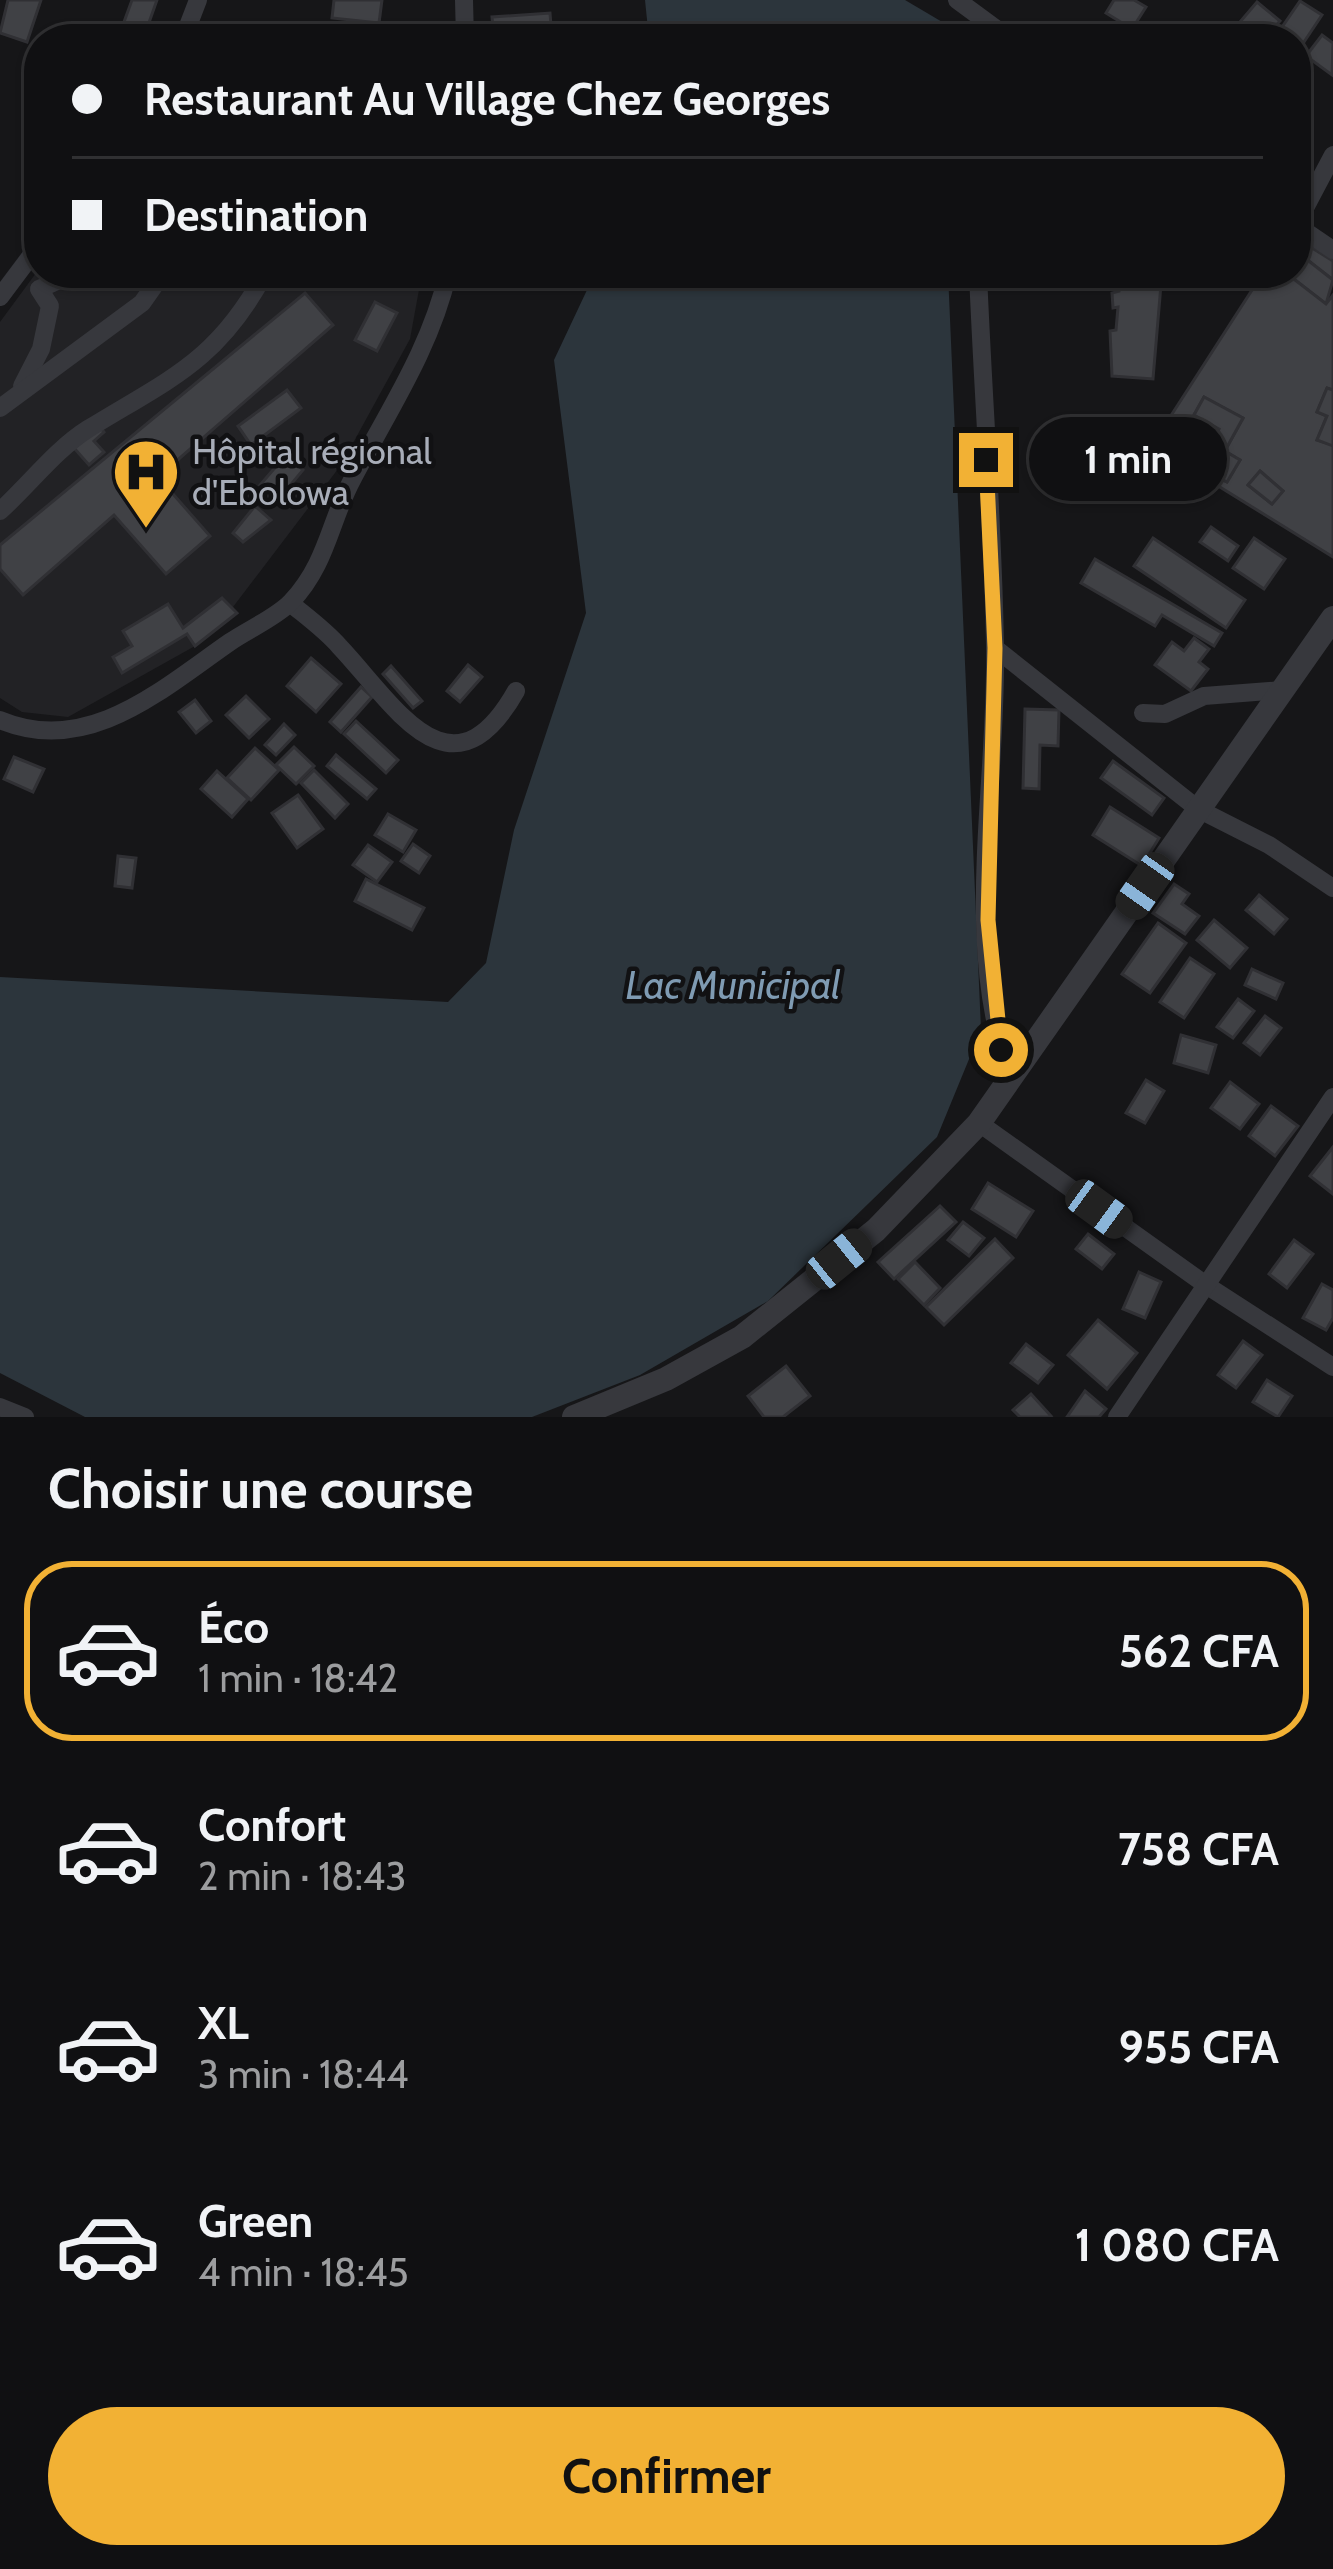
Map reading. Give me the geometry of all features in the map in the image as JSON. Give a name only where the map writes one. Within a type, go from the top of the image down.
[{"type":"street","points":[[957,0],[990,24]]},
{"type":"street","points":[[1311,197],[1333,155]]},
{"type":"street","points":[[0,297],[24,265]]},
{"type":"street","points":[[18,394],[41,349],[50,306],[41,288]]},
{"type":"street","points":[[0,408],[142,302],[153,288]]},
{"type":"street","points":[[0,511],[85,430],[134,407],[200,358],[242,316],[257,288]]},
{"type":"street","points":[[0,720],[23,729],[58,732],[96,725],[175,684],[290,603],[331,544],[349,484],[402,394],[437,318],[444,288]]},
{"type":"street","points":[[979,288],[995,648],[988,920],[994,1017],[1012,1080]]},
{"type":"street","points":[[290,603],[338,644],[392,710],[441,745],[463,745],[484,735],[515,691]]},
{"type":"street","points":[[574,1417],[666,1379],[742,1337],[875,1230],[980,1123],[1333,618]]},
{"type":"street","points":[[995,648],[1198,809],[1269,844],[1333,889]]},
{"type":"street","points":[[1143,712],[1165,714],[1204,696],[1282,690]]},
{"type":"street","points":[[1117,1417],[1333,1097]]},
{"type":"street","points":[[980,1123],[1206,1286],[1333,1367]]},
{"type":"street","points":[[0,1407],[25,1417]]},
{"type":"shaded area","name":"Hôpital régional d'Ebolowa","points":[[25,288],[419,288],[410,339],[341,465],[233,607],[237,613],[195,646],[68,717],[22,712],[0,698],[0,322]]},
{"type":"water","points":[[645,0],[905,0],[946,24],[647,24]]},
{"type":"water","name":"Lac Municipal","points":[[588,288],[949,288],[981,1030],[937,1137],[768,1301],[640,1375],[532,1417],[85,1417],[0,1373],[0,977],[448,1002],[486,963],[514,830],[586,613],[554,360]]},
{"type":"building","points":[[8,0],[41,0],[33,24],[24,24],[24,41],[0,33]]},
{"type":"building","points":[[132,0],[157,0],[148,24],[124,22]]},
{"type":"building","points":[[334,0],[382,0],[379,23],[332,18]]},
{"type":"building","points":[[1114,0],[1134,0],[1146,7],[1135,24],[1124,24],[1106,13]]},
{"type":"building","points":[[1300,1],[1322,15],[1311,32],[1311,24],[1284,24]]},
{"type":"building","points":[[1257,2],[1280,21],[1277,24],[1238,24]]},
{"type":"building","points":[[550,13],[551,24],[493,24],[492,17]]},
{"type":"building","points":[[1322,35],[1333,43],[1332,75],[1311,60],[1311,49]]},
{"type":"building","points":[[1311,247],[1333,261],[1333,280],[1311,263]]},
{"type":"building","points":[[1311,263],[1333,280],[1326,304],[1305,288],[1311,288]]},
{"type":"building","points":[[1161,288],[1153,379],[1112,376],[1110,331],[1116,330],[1118,307],[1113,308],[1112,293]]},
{"type":"building","points":[[1253,288],[1305,288],[1326,304],[1333,295],[1333,390],[1327,388],[1317,412],[1327,416],[1317,440],[1333,445],[1333,557],[1152,445]],"holes":[[[1204,397],[1243,418],[1227,447],[1213,439],[1219,429],[1194,415]],[[1223,450],[1240,460],[1227,482],[1210,473]],[[1260,471],[1283,491],[1272,504],[1248,485]]]},
{"type":"building","points":[[305,293],[333,325],[158,477],[210,536],[166,574],[114,515],[23,595],[0,569],[0,545]]},
{"type":"building","points":[[375,302],[397,313],[377,351],[355,340]]},
{"type":"building","points":[[1327,388],[1333,390],[1333,446],[1317,440],[1327,416],[1317,412]]},
{"type":"building","points":[[287,390],[301,408],[251,445],[238,426]]},
{"type":"building","points":[[1204,397],[1243,418],[1227,447],[1213,439],[1219,429],[1194,415]]},
{"type":"building","points":[[100,427],[104,432],[94,441],[104,452],[89,465],[74,448]]},
{"type":"building","points":[[1223,450],[1240,460],[1227,482],[1210,473]]},
{"type":"building","points":[[286,455],[303,470],[278,500],[260,485]]},
{"type":"building","points":[[1260,471],[1283,491],[1272,504],[1248,485]]},
{"type":"building","points":[[255,506],[271,520],[243,542],[233,533]]},
{"type":"building","points":[[1211,527],[1238,546],[1228,561],[1200,542]]},
{"type":"building","points":[[1153,538],[1245,600],[1226,628],[1134,566]]},
{"type":"building","points":[[1254,538],[1285,559],[1264,589],[1233,568]]},
{"type":"building","points":[[1095,559],[1222,633],[1214,646],[1162,615],[1155,626],[1081,583]]},
{"type":"building","points":[[222,598],[237,613],[195,646],[187,634],[122,673],[113,657],[132,646],[123,631],[168,604],[183,628]]},
{"type":"building","points":[[1194,638],[1209,649],[1199,662],[1208,669],[1191,691],[1155,665],[1172,642],[1184,651]]},
{"type":"building","points":[[311,658],[341,684],[316,712],[287,686]]},
{"type":"building","points":[[468,665],[482,677],[460,702],[447,691]]},
{"type":"building","points":[[391,666],[422,701],[413,708],[383,674]]},
{"type":"building","points":[[361,687],[372,697],[341,732],[330,722]]},
{"type":"building","points":[[246,696],[269,719],[249,738],[226,715]]},
{"type":"building","points":[[195,700],[211,721],[196,733],[179,712]]},
{"type":"building","points":[[1025,709],[1059,710],[1058,746],[1040,745],[1039,789],[1023,788]]},
{"type":"building","points":[[356,721],[398,760],[386,773],[344,734]]},
{"type":"building","points":[[284,724],[295,735],[276,755],[265,745]]},
{"type":"building","points":[[294,747],[314,766],[296,784],[276,765]]},
{"type":"building","points":[[255,748],[279,770],[251,800],[227,778]]},
{"type":"building","points":[[336,755],[376,789],[367,799],[327,766]]},
{"type":"building","points":[[14,757],[44,769],[33,792],[4,779]]},
{"type":"building","points":[[1113,761],[1164,798],[1152,815],[1101,778]]},
{"type":"building","points":[[314,770],[348,804],[335,818],[301,783]]},
{"type":"building","points":[[217,771],[248,799],[232,817],[201,789]]},
{"type":"building","points":[[298,795],[323,829],[297,848],[272,813]]},
{"type":"building","points":[[1110,807],[1159,838],[1142,866],[1093,835]]},
{"type":"building","points":[[388,814],[416,830],[403,852],[375,835]]},
{"type":"building","points":[[413,844],[430,856],[419,873],[401,861]]},
{"type":"building","points":[[368,845],[392,862],[377,882],[353,865]]},
{"type":"building","points":[[118,856],[136,858],[132,888],[115,886]]},
{"type":"building","points":[[366,879],[424,908],[412,930],[355,901]]},
{"type":"building","points":[[1174,884],[1189,894],[1182,904],[1199,916],[1185,934],[1153,913]]},
{"type":"building","points":[[1259,895],[1287,919],[1274,934],[1246,910]]},
{"type":"building","points":[[1214,920],[1247,948],[1230,968],[1197,940]]},
{"type":"building","points":[[1158,923],[1186,943],[1150,993],[1122,974]]},
{"type":"building","points":[[1190,958],[1214,974],[1184,1018],[1160,1002]]},
{"type":"building","points":[[1252,969],[1283,983],[1276,999],[1245,985]]},
{"type":"building","points":[[1238,999],[1254,1011],[1233,1038],[1217,1027]]},
{"type":"building","points":[[1265,1016],[1281,1028],[1260,1055],[1244,1043]]},
{"type":"building","points":[[1181,1035],[1216,1045],[1208,1073],[1174,1063]]},
{"type":"building","points":[[1146,1080],[1164,1091],[1145,1123],[1126,1113]]},
{"type":"building","points":[[1230,1082],[1259,1104],[1240,1129],[1211,1108]]},
{"type":"building","points":[[1271,1106],[1298,1126],[1275,1156],[1249,1136]]},
{"type":"building","points":[[1333,1147],[1333,1194],[1310,1176]]},
{"type":"building","points":[[988,1183],[1033,1211],[1016,1237],[972,1209]]},
{"type":"building","points":[[940,1206],[956,1222],[894,1279],[878,1262]]},
{"type":"building","points":[[963,1222],[984,1238],[969,1256],[948,1240]]},
{"type":"building","points":[[1088,1234],[1114,1254],[1102,1269],[1076,1249]]},
{"type":"building","points":[[995,1239],[1013,1258],[944,1325],[926,1307]]},
{"type":"building","points":[[1294,1240],[1313,1254],[1287,1288],[1269,1274]]},
{"type":"building","points":[[915,1262],[940,1288],[924,1305],[898,1279]]},
{"type":"building","points":[[1139,1272],[1161,1282],[1145,1318],[1123,1309]]},
{"type":"building","points":[[1322,1284],[1333,1290],[1333,1318],[1326,1330],[1303,1318]]},
{"type":"building","points":[[1098,1320],[1137,1353],[1107,1389],[1068,1355]]},
{"type":"building","points":[[1243,1341],[1262,1355],[1236,1388],[1218,1375]]},
{"type":"building","points":[[1026,1344],[1053,1365],[1038,1383],[1011,1363]]},
{"type":"building","points":[[786,1366],[810,1396],[783,1417],[764,1417],[748,1396]]},
{"type":"building","points":[[1267,1380],[1292,1396],[1278,1417],[1253,1402]]},
{"type":"building","points":[[1085,1391],[1106,1409],[1099,1417],[1067,1417]]},
{"type":"building","points":[[1031,1394],[1051,1416],[1020,1417],[1013,1410]]},
{"type":"place","name":"Hôpital régional d'Ebolowa","points":[[146,531]]},
{"type":"route","points":[[986,460],[995,648],[988,920],[994,1017],[1001,1050]]}]
